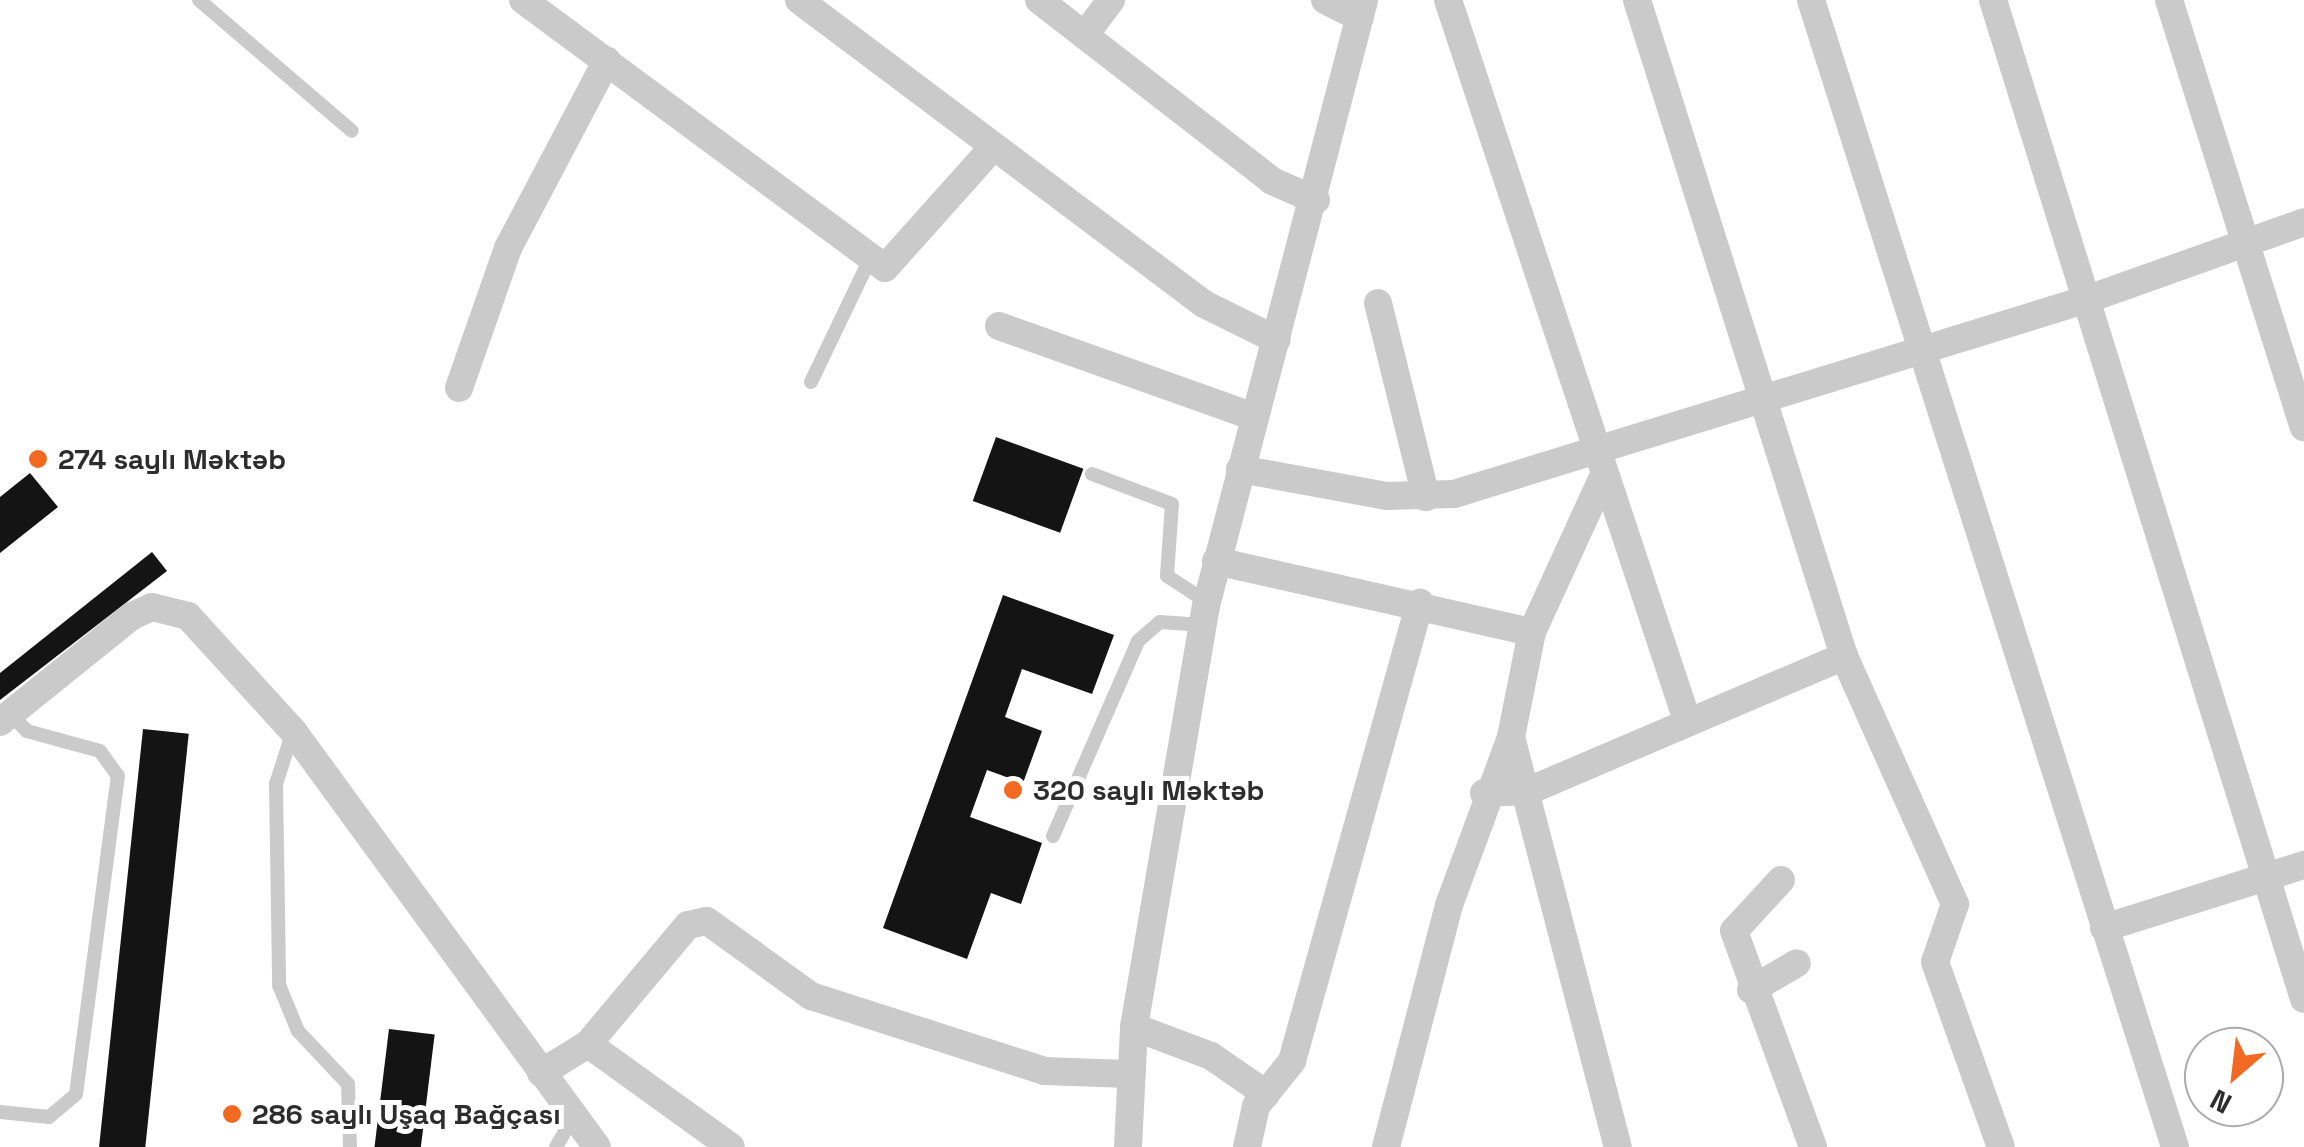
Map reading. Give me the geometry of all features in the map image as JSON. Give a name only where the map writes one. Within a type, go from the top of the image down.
[{"type":"street","points":[[523,0],[607,60],[868,262],[896,265],[994,147]]},
{"type":"street","points":[[799,0],[1204,304],[1276,340]]},
{"type":"street","points":[[1039,0],[1272,181],[1316,200]]},
{"type":"street","points":[[1085,35],[1111,0]]},
{"type":"street","points":[[1128,1147],[1128,1074],[1134,1027],[1205,613],[1240,469],[1316,200],[1362,9],[1325,0]]},
{"type":"street","points":[[1448,0],[1596,448],[1602,479],[1686,718]]},
{"type":"street","points":[[1637,0],[1844,656],[1955,904],[1935,962],[2001,1147]]},
{"type":"street","points":[[1811,0],[2174,1147]]},
{"type":"street","points":[[1994,0],[2091,298],[2304,1000]]},
{"type":"street","points":[[2169,0],[2304,428]]},
{"type":"street","points":[[459,388],[508,248],[607,60]]},
{"type":"street","points":[[1240,469],[1426,497],[2091,298],[2304,222]]},
{"type":"street","points":[[1378,303],[1426,497]]},
{"type":"street","points":[[999,326],[1254,418]]},
{"type":"street","points":[[1386,1147],[1484,793],[1511,737],[1532,632],[1602,479]]},
{"type":"street","points":[[1216,561],[1420,603],[1532,632]]},
{"type":"street","points":[[1247,1147],[1266,1094],[1292,1061],[1420,603]]},
{"type":"street","points":[[5,718],[152,607],[188,616],[217,639],[292,731],[597,1147]]},
{"type":"street","points":[[1484,793],[1528,791],[1686,718],[1844,656]]},
{"type":"street","points":[[1511,737],[1618,1147]]},
{"type":"street","points":[[2104,928],[2304,865]]},
{"type":"street","points":[[1781,880],[1734,931],[1751,990],[1814,1147]]},
{"type":"street","points":[[541,1072],[588,1044],[688,926],[707,922],[811,996],[1044,1071],[1128,1074]]},
{"type":"street","points":[[1751,990],[1797,964]]},
{"type":"street","points":[[1134,1027],[1212,1056],[1266,1094]]},
{"type":"street","points":[[588,1044],[731,1147]]},
{"type":"lane","points":[[200,0],[352,132]]},
{"type":"lane","points":[[812,382],[868,262]]},
{"type":"lane","points":[[1092,474],[1172,504],[1168,576],[1205,613]]},
{"type":"lane","points":[[1053,836],[1138,641],[1160,622],[1205,613]]},
{"type":"lane","points":[[0,1112],[50,1117],[76,1094],[118,776],[100,752],[46,739],[5,718]]},
{"type":"lane","points":[[292,731],[276,784],[279,985],[298,1031],[348,1084],[350,1147]]},
{"type":"lane","points":[[556,1147],[573,1118]]},
{"type":"building","points":[[996,437],[1083,469],[1060,533],[973,501]]},
{"type":"building","points":[[30,473],[58,507],[0,553],[0,497]]},
{"type":"building","points":[[152,552],[167,571],[0,700],[0,673]]},
{"type":"building","points":[[1003,595],[1114,635],[1092,694],[1022,669],[1005,717],[1042,731],[1023,783],[987,770],[970,817],[1042,843],[1021,904],[991,893],[967,959],[883,928]]},
{"type":"building","points":[[143,729],[189,734],[145,1147],[99,1147]]},
{"type":"building","points":[[389,1029],[435,1035],[421,1147],[375,1147]]},
{"type":"place","name":"274 saylı Məktəb","points":[[38,459]]},
{"type":"place","name":"320 saylı Məktəb","points":[[1013,790]]},
{"type":"place","name":"286 saylı Uşaq Bağçası","points":[[232,1114]]}]
